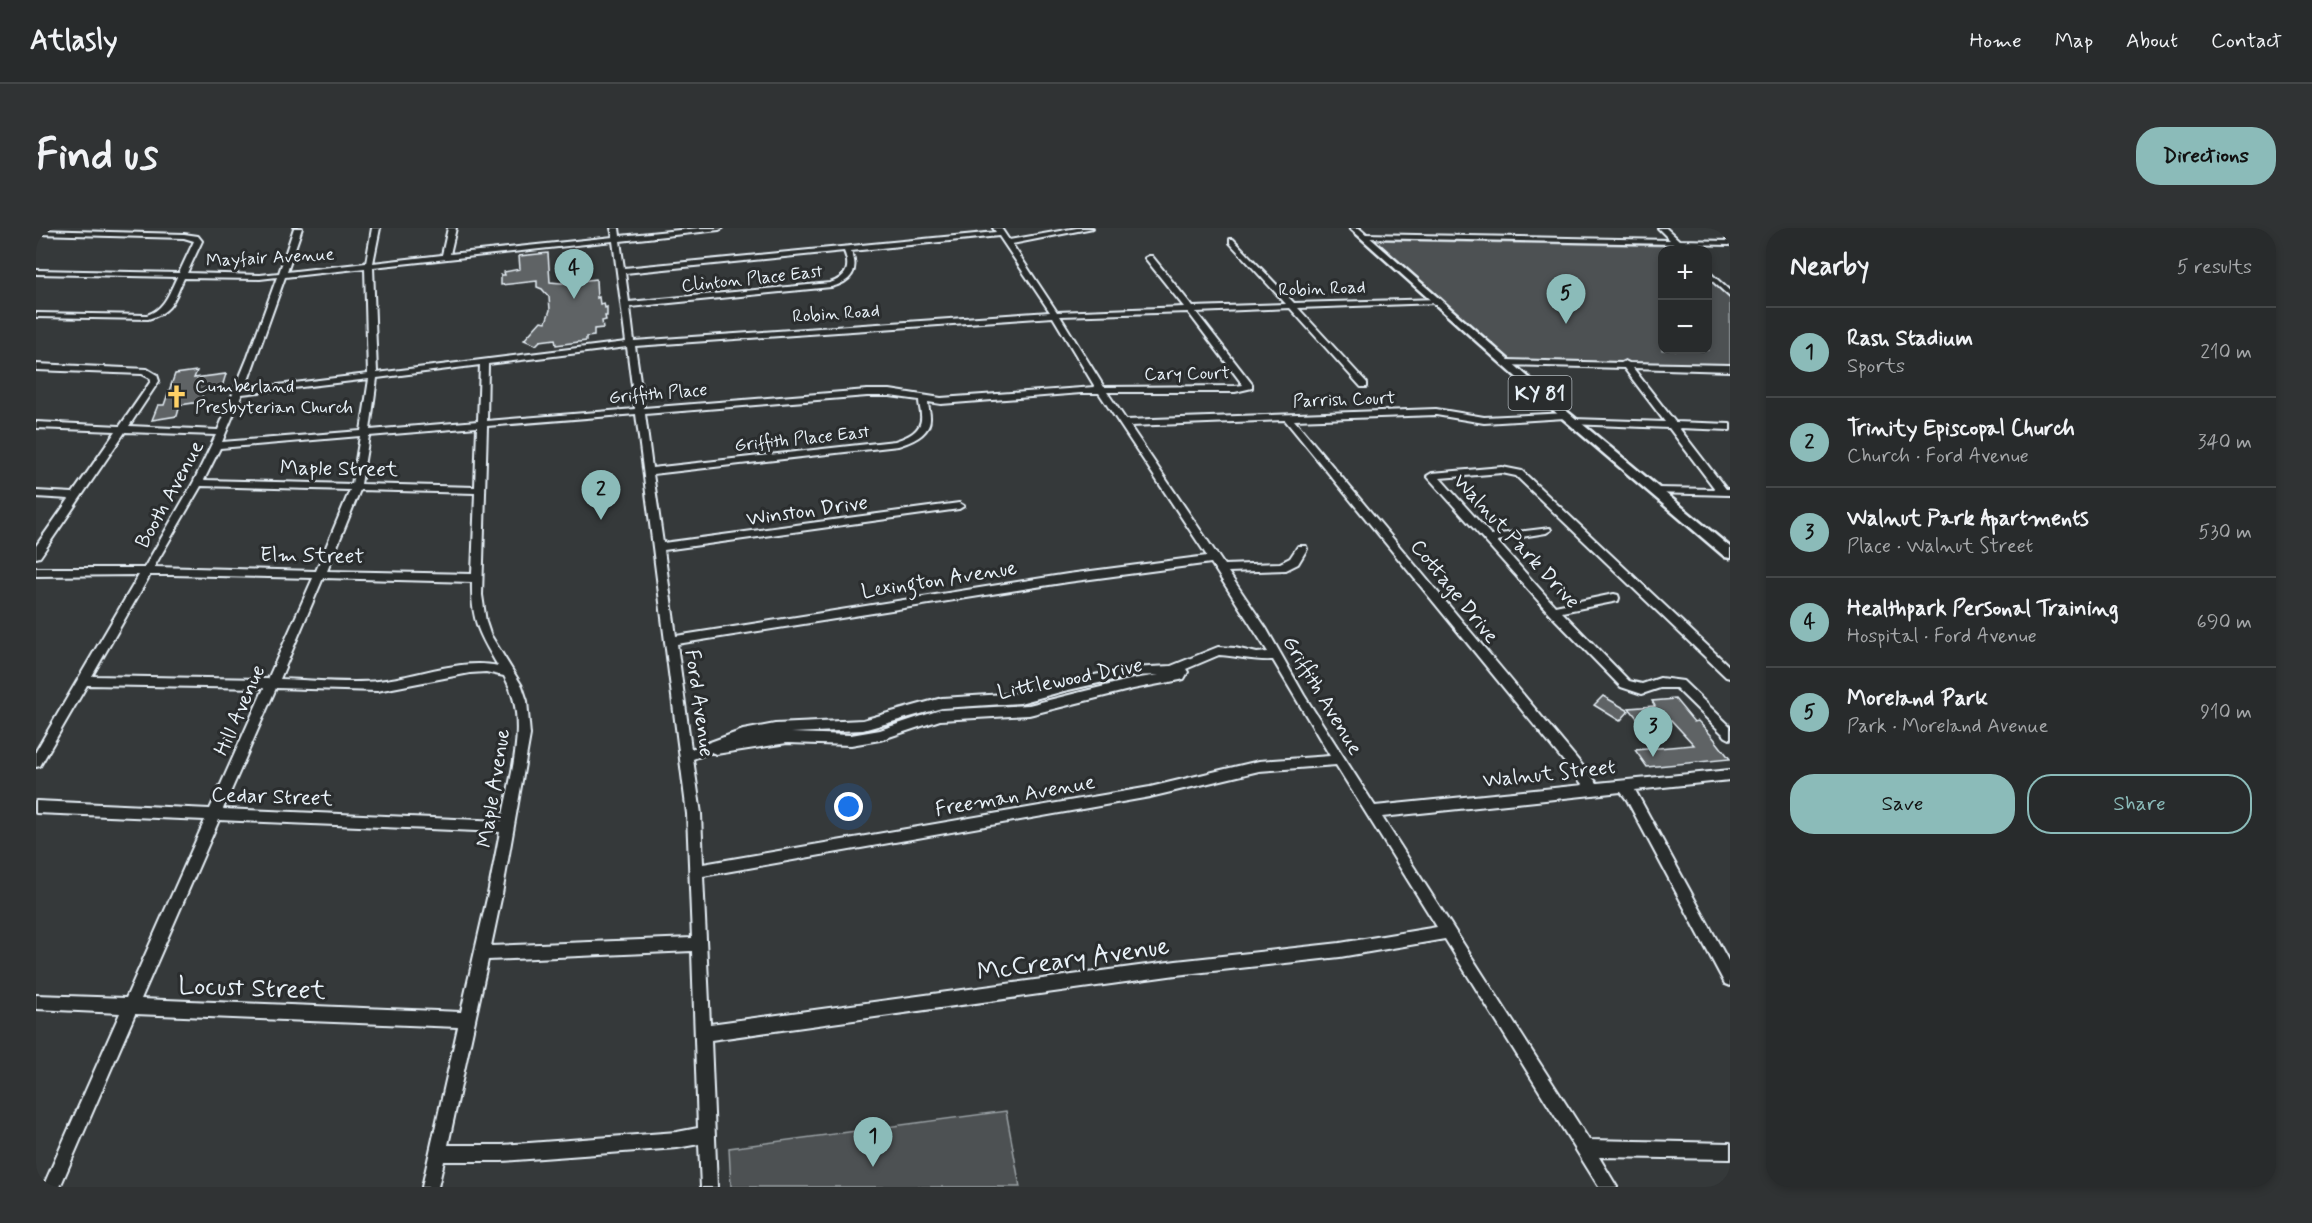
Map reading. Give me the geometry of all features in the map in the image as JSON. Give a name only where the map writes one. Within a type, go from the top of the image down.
[{"type":"main road","name":"KY 81","points":[[1354,228],[1569,418],[1730,554]]},
{"type":"street","name":"Booth Avenue","points":[[36,762],[198,483],[223,434],[298,228]]},
{"type":"street","name":"Hill Avenue","points":[[51,1187],[345,517],[356,487],[373,376],[369,265],[376,228]]},
{"type":"street","points":[[446,256],[452,228]]},
{"type":"street","name":"Ford Avenue","points":[[615,228],[688,756],[697,871],[709,1187]]},
{"type":"street","name":"Mayfair Avenue","points":[[36,272],[241,278],[719,228]]},
{"type":"street","points":[[621,271],[1089,228]]},
{"type":"street","points":[[1662,228],[1680,246]]},
{"type":"street","points":[[36,232],[195,238],[198,242],[165,309],[154,315],[140,317],[36,315]]},
{"type":"street","name":"Griffith Avenue","points":[[1002,235],[1275,656],[1609,1187]]},
{"type":"street","points":[[1364,237],[1730,243]]},
{"type":"street","points":[[1233,241],[1364,385]]},
{"type":"street","name":"Clinton Place East","points":[[626,305],[831,285],[851,274],[853,266],[847,249]]},
{"type":"street","points":[[1149,258],[1191,310]]},
{"type":"street","points":[[1712,278],[1730,296]]},
{"type":"street","name":"Robin Road","points":[[240,392],[632,344],[1055,314],[1437,301]]},
{"type":"street","name":"Cary Court","points":[[1101,390],[1235,389],[1249,386],[1191,310]]},
{"type":"street","name":"Maple Avenue","points":[[430,1187],[481,953],[524,735],[521,701],[509,673],[492,648],[480,622],[477,578],[484,362]]},
{"type":"street","points":[[1506,363],[1730,368]]},
{"type":"street","points":[[1625,364],[1727,492]]},
{"type":"street","points":[[36,367],[126,370],[150,373],[154,381],[36,554]]},
{"type":"street","name":"Griffith Place","points":[[217,445],[867,393],[890,393],[941,401],[1101,390]]},
{"type":"street","name":"Griffith Place East","points":[[649,471],[895,444],[912,438],[922,429],[926,420],[922,404],[924,399]]},
{"type":"street","name":"Parrish Court","points":[[1125,423],[1436,412],[1492,420],[1569,418],[1730,427]]},
{"type":"street","name":"Cottage Drive","points":[[1288,418],[1593,788]]},
{"type":"street","points":[[36,425],[223,434]]},
{"type":"street","name":"Walnut Park Drive","points":[[1730,674],[1519,473],[1502,470],[1432,476],[1553,610],[1625,684],[1635,688],[1668,682],[1679,684],[1730,735]]},
{"type":"street","name":"Maple Street","points":[[198,483],[480,490]]},
{"type":"street","points":[[1656,491],[1727,492]]},
{"type":"street","points":[[36,494],[76,496]]},
{"type":"street","name":"Winston Drive","points":[[659,548],[959,506]]},
{"type":"street","points":[[1489,539],[1546,530]]},
{"type":"street","name":"Lexington Avenue","points":[[671,641],[1068,578],[1216,564],[1282,567],[1294,561],[1302,549]]},
{"type":"street","name":"Elm Street","points":[[36,572],[320,574],[477,578]]},
{"type":"street","points":[[1553,610],[1614,598]]},
{"type":"street","points":[[470,669],[483,660],[492,648]]},
{"type":"street","name":"Littlewood Drive","points":[[688,756],[709,749],[729,748],[787,738],[851,740],[880,735],[940,715],[1029,710],[1133,684],[1169,680],[1180,676],[1186,666],[1218,651],[1235,651],[1257,657],[1275,656]]},
{"type":"street","points":[[82,680],[377,686],[470,669],[486,668],[509,673]]},
{"type":"street","name":"Freeman Avenue","points":[[697,871],[1150,792],[1259,766],[1339,760]]},
{"type":"street","name":"Walnut Street","points":[[1372,812],[1730,775]]},
{"type":"street","points":[[1623,785],[1632,796],[1730,979]]},
{"type":"street","name":"Cedar Street","points":[[36,807],[507,827]]},
{"type":"street","name":"McCreary Avenue","points":[[703,1033],[1176,968],[1340,950],[1449,932]]},
{"type":"street","points":[[481,953],[699,944]]},
{"type":"street","name":"Locust Street","points":[[36,1002],[466,1020]]},
{"type":"street","points":[[438,1153],[502,1153],[677,1140],[708,1134]]},
{"type":"street","points":[[1584,1148],[1730,1151]]},
{"type":"shaded area","points":[[1375,240],[1677,246],[1658,246],[1658,354],[1712,354],[1712,279],[1730,298],[1730,366],[1509,360]]},
{"type":"shaded area","points":[[1006,1111],[1020,1187],[731,1187],[729,1148]]},
{"type":"building","points":[[548,253],[550,282],[596,279],[597,298],[599,297],[600,304],[604,303],[605,308],[607,307],[607,316],[605,316],[606,320],[602,321],[603,328],[594,329],[594,336],[586,337],[586,341],[556,345],[555,339],[540,341],[536,345],[524,340],[541,321],[546,322],[550,310],[549,297],[537,287],[537,281],[501,285],[501,275],[505,275],[504,272],[520,269],[519,256]]},
{"type":"building","name":"Cumberland Presbyterian Church","points":[[197,371],[194,378],[226,374],[222,387],[204,390],[200,402],[180,405],[177,416],[152,420],[158,405],[164,405],[175,374]]},
{"type":"building","points":[[1603,696],[1629,711],[1620,721],[1594,705]]},
{"type":"building","points":[[1675,699],[1694,722],[1698,721],[1712,736],[1730,759],[1647,767],[1635,750],[1694,745],[1671,720],[1641,723],[1629,708],[1655,706],[1652,701]]},
{"type":"place","name":"Healthpark Personal Training","points":[[574,299]]},
{"type":"place","name":"Moreland Park","points":[[1566,324]]},
{"type":"place","name":"Cumberland Presbyterian Church","points":[[177,396]]},
{"type":"place","name":"Trinity Episcopal Church","points":[[601,520]]},
{"type":"place","name":"Walnut Park Apartments","points":[[1653,757]]},
{"type":"place","name":"Rash Stadium","points":[[873,1167]]}]
